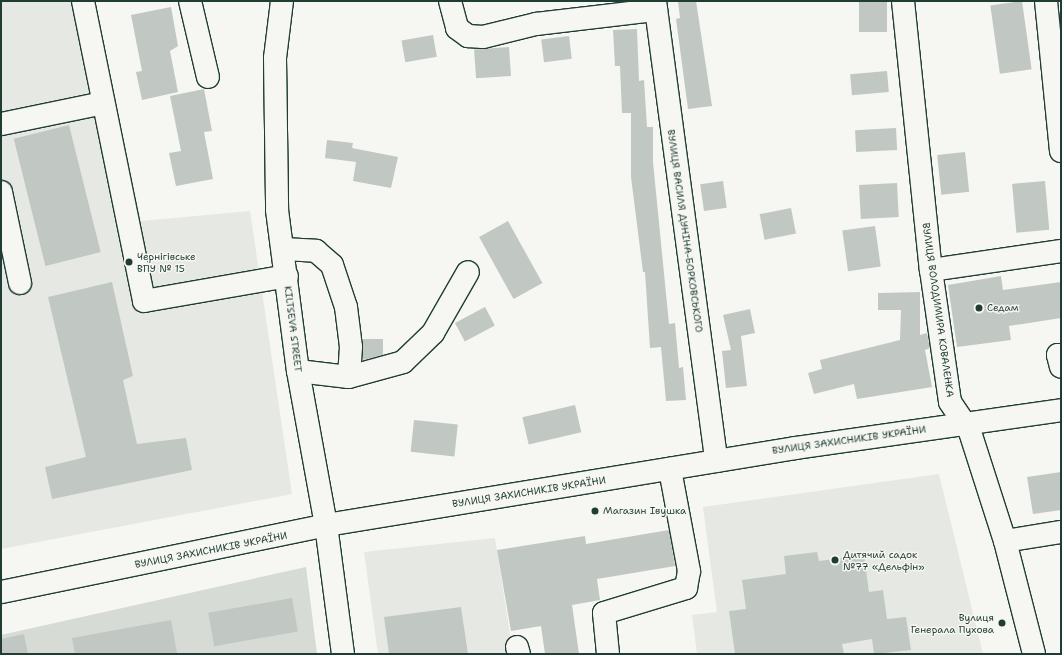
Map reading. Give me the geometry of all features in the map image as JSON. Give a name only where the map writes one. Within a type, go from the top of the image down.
[{"type":"street","points":[[83,1],[144,301],[287,276]]},
{"type":"street","points":[[190,1],[208,77]]},
{"type":"street","name":"KILTSEVA STREET","points":[[282,1],[275,58],[277,210],[287,276],[298,370],[326,525],[343,654]]},
{"type":"street","points":[[450,1],[456,28],[468,36],[483,37],[536,24],[655,5]]},
{"type":"street","name":"ВУЛИЦЯ ВОЛОДИМИРА КОВАЛЕНКА","points":[[903,1],[931,270],[950,402],[970,432],[1005,541],[1034,654]]},
{"type":"street","points":[[1046,1],[1061,151]]},
{"type":"street","name":"ВУЛИЦЯ ВАСИЛЯ ДУНІНА-БОРКОВСЬКОГО","points":[[655,5],[716,461]]},
{"type":"street","points":[[1,124],[103,102]]},
{"type":"street","points":[[1,192],[20,283]]},
{"type":"street","points":[[283,249],[316,251],[332,265],[346,307],[351,347],[349,377]]},
{"type":"street","points":[[931,270],[1061,251]]},
{"type":"street","points":[[298,370],[349,377],[403,362],[433,333],[468,272]]},
{"type":"street","points":[[1061,354],[1058,355],[1061,367]]},
{"type":"street","name":"ВУЛИЦЯ ЗАХИСНИКІВ УКРАЇНИ","points":[[1,592],[326,525],[716,461],[1061,410]]},
{"type":"street","points":[[608,654],[604,613],[686,588],[689,571],[670,469]]},
{"type":"street","points":[[1005,541],[1061,532]]},
{"type":"shaded area","name":"Чернігівське ВПУ № 15","points":[[1,1],[95,1],[141,221],[250,211],[292,494],[1,549]]},
{"type":"shaded area","name":"Дитячий садок №77 «Дельфін»","points":[[939,474],[983,654],[697,654],[692,615],[717,612],[703,507]]},
{"type":"shaded area","points":[[495,538],[513,654],[378,654],[364,552]]},
{"type":"shaded area","points":[[306,567],[317,654],[1,654],[1,635]]},
{"type":"building","points":[[678,1],[696,1],[712,106],[688,109],[676,19],[680,18]]},
{"type":"building","points":[[859,1],[887,1],[887,32],[859,32]]},
{"type":"building","points":[[1022,1],[1032,69],[1000,74],[990,5]]},
{"type":"building","points":[[171,7],[178,46],[170,51],[178,92],[142,100],[136,72],[142,71],[131,15]]},
{"type":"building","points":[[637,29],[639,81],[644,80],[647,127],[653,127],[653,162],[669,324],[675,323],[679,368],[683,367],[686,400],[666,401],[661,347],[650,348],[645,272],[643,272],[631,177],[631,113],[622,113],[620,66],[615,66],[613,30]]},
{"type":"building","points":[[433,35],[437,57],[405,62],[401,41]]},
{"type":"building","points":[[569,36],[572,59],[544,62],[541,39]]},
{"type":"building","points":[[509,47],[511,76],[476,78],[474,49]]},
{"type":"building","points":[[887,71],[889,92],[852,95],[850,74]]},
{"type":"building","points":[[204,89],[212,131],[204,132],[213,179],[176,186],[169,153],[181,151],[170,96]]},
{"type":"building","points":[[69,125],[101,252],[45,266],[14,139]]},
{"type":"building","points":[[896,128],[897,150],[856,152],[855,130]]},
{"type":"building","points":[[327,140],[353,143],[352,148],[398,157],[391,188],[353,181],[356,162],[325,158]]},
{"type":"building","points":[[965,152],[969,192],[941,195],[937,155]]},
{"type":"building","points":[[723,181],[727,208],[704,211],[700,184]]},
{"type":"building","points":[[1045,181],[1049,230],[1016,233],[1012,184]]},
{"type":"building","points":[[897,183],[899,217],[861,219],[859,185]]},
{"type":"building","points":[[791,208],[796,234],[765,240],[760,214]]},
{"type":"building","points":[[508,221],[542,283],[514,299],[479,237]]},
{"type":"building","points":[[875,226],[881,267],[848,271],[842,231]]},
{"type":"building","name":"Седам","points":[[1001,276],[1003,290],[1061,282],[1061,318],[1009,326],[1011,340],[957,347],[948,285]]},
{"type":"building","points":[[112,282],[133,376],[123,380],[137,444],[186,438],[192,470],[52,499],[45,467],[86,457],[48,297]]},
{"type":"building","points":[[920,292],[920,335],[927,333],[930,348],[925,350],[932,387],[857,399],[854,384],[814,394],[808,373],[822,369],[820,360],[900,340],[901,310],[878,310],[878,293]]},
{"type":"building","points":[[485,307],[495,326],[465,342],[455,323]]},
{"type":"building","points":[[750,309],[755,333],[741,336],[747,386],[726,388],[722,351],[731,350],[723,315]]},
{"type":"building","points":[[363,339],[383,339],[383,355],[363,360]]},
{"type":"building","points":[[575,405],[581,432],[529,444],[522,417]]},
{"type":"building","points":[[414,420],[458,425],[454,456],[411,452]]},
{"type":"building","points":[[1061,472],[1061,510],[1033,514],[1027,477]]},
{"type":"building","points":[[669,530],[675,566],[597,579],[600,600],[572,605],[579,654],[545,654],[541,626],[511,631],[497,550],[585,536],[586,544]]},
{"type":"building","points":[[817,552],[819,561],[864,555],[869,592],[883,590],[887,619],[906,617],[911,650],[874,654],[872,639],[842,644],[844,654],[735,654],[729,611],[746,609],[742,580],[786,574],[784,556]]},
{"type":"building","points":[[292,598],[298,631],[214,646],[208,613]]},
{"type":"building","points":[[461,607],[468,654],[389,654],[384,617]]},
{"type":"building","points":[[171,620],[177,653],[75,654],[72,638]]},
{"type":"building","points":[[24,634],[28,654],[1,654],[1,639]]},
{"type":"place","name":"Чернігівське ВПУ № 15","points":[[129,262]]},
{"type":"place","name":"Седам","points":[[979,308]]},
{"type":"place","name":"Магазин Івушка","points":[[595,511]]},
{"type":"place","name":"Дитячий садок №77 «Дельфін»","points":[[835,560]]},
{"type":"place","name":"Вулиця Генерала Пухова","points":[[1002,623]]}]
